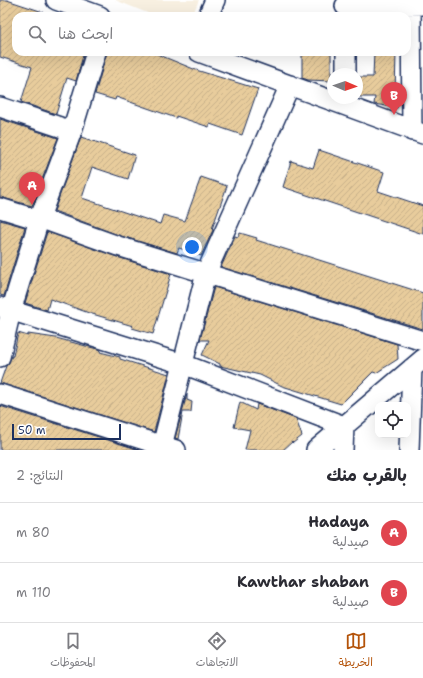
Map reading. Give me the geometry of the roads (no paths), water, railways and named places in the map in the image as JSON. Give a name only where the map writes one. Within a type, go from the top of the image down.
[{"type":"street","points":[[56,0],[89,12]]},
{"type":"street","points":[[210,12],[215,0]]},
{"type":"street","points":[[345,7],[415,3],[418,132],[351,104]]},
{"type":"street","points":[[0,357],[5,309],[72,131],[95,56]]},
{"type":"street","points":[[210,56],[290,85],[327,96]]},
{"type":"street","points":[[346,56],[346,68]]},
{"type":"street","points":[[0,394],[167,448],[183,364],[206,273],[290,85]]},
{"type":"street","points":[[0,107],[72,131]]},
{"type":"street","points":[[0,208],[39,220],[48,221],[118,246],[423,341]]},
{"type":"street","points":[[5,309],[183,364],[344,426]]},
{"type":"street","points":[[316,450],[417,364]]},
{"type":"street","points":[[409,450],[417,364]]},
{"type":"street","points":[[343,450],[344,426]]},
{"type":"place","name":"Kawthar shaban","points":[[394,115]]},
{"type":"place","name":"Hadaya","points":[[32,205]]}]
